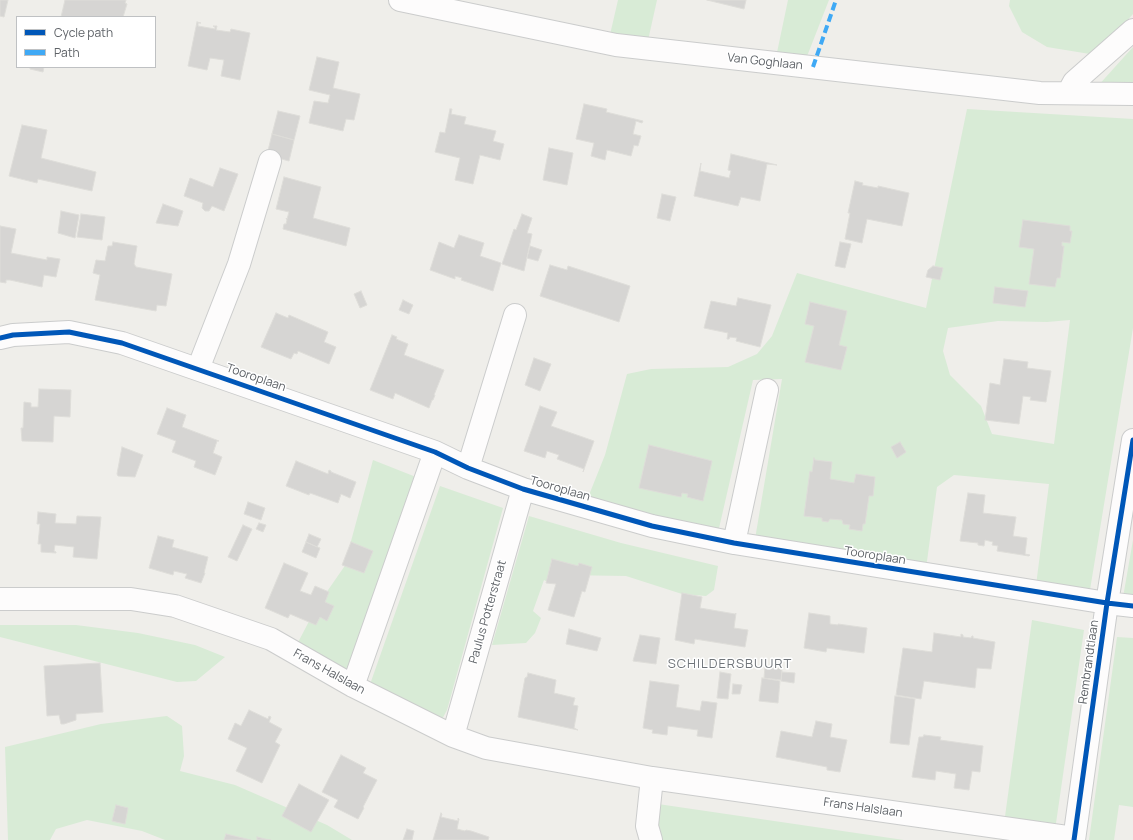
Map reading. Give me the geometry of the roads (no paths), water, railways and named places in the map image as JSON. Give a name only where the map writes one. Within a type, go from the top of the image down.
[{"type":"street","name":"Van Goghlaan","points":[[400,0],[616,45],[1040,93],[1133,94]]},
{"type":"street","points":[[1068,94],[1074,82],[1133,30]]},
{"type":"street","points":[[198,369],[239,264],[270,161]]},
{"type":"street","points":[[468,468],[515,315]]},
{"type":"street","name":"Tooroplaan","points":[[0,338],[13,335],[70,332],[122,343],[435,452],[468,468],[523,489],[652,526],[734,543],[1133,606]]},
{"type":"street","points":[[734,543],[767,390]]},
{"type":"street","name":"Rembrandtlaan","points":[[1074,839],[1107,603],[1133,440]]},
{"type":"street","points":[[353,686],[435,452]]},
{"type":"street","name":"Paulus Potterstraat","points":[[453,736],[523,489]]},
{"type":"street","name":"Frans Halslaan","points":[[0,599],[131,599],[176,606],[271,640],[353,686],[453,736],[486,748],[652,778],[1074,839]]},
{"type":"street","points":[[651,840],[647,826],[652,778]]},
{"type":"district","name":"SCHILDERSBUURT","points":[[730,664]]}]
